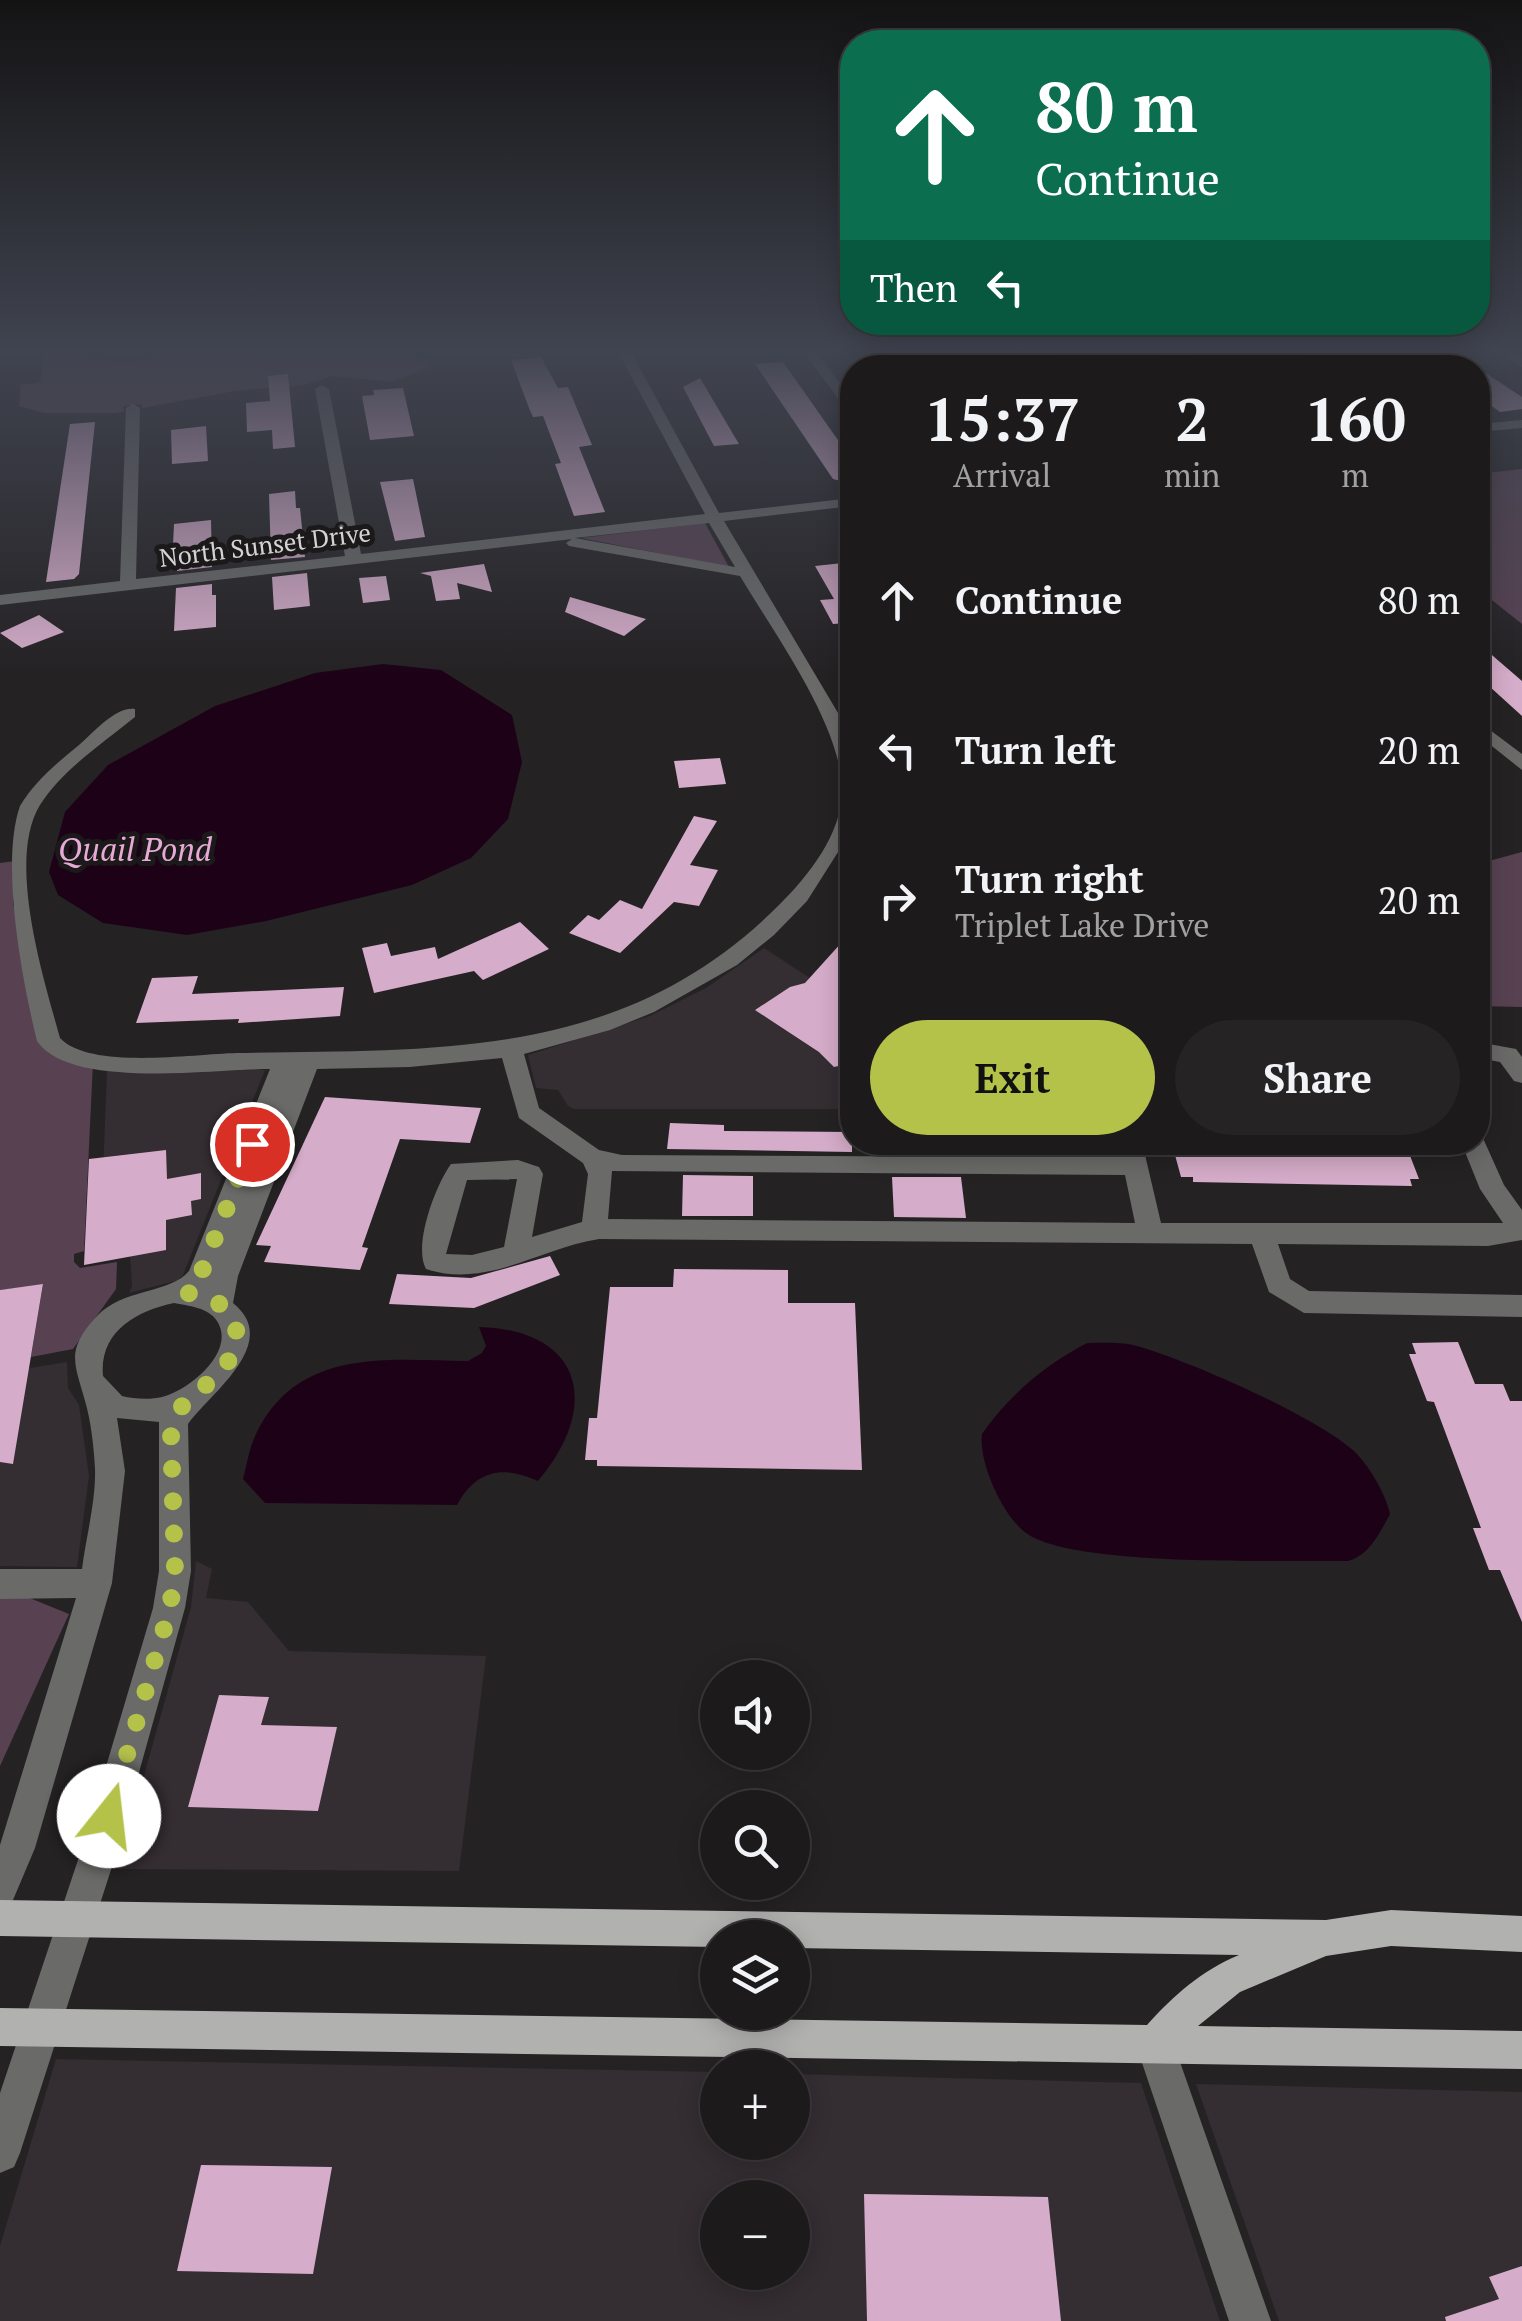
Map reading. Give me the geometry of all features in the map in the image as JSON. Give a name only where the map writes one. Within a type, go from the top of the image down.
[{"type":"main road","points":[[0,1918],[1326,1938],[1392,1928],[1522,1934]]},
{"type":"main road","points":[[1155,2044],[1189,2007],[1227,1979],[1326,1938]]},
{"type":"main road","points":[[0,2028],[1522,2050]]},
{"type":"street","points":[[128,586],[132,458]]},
{"type":"street","points":[[335,458],[354,560]]},
{"type":"street","points":[[682,458],[840,735]]},
{"type":"street","name":"North Sunset Drive","points":[[0,600],[840,503]]},
{"type":"street","points":[[530,539],[746,572]]},
{"type":"street","points":[[129,712],[62,768],[26,810],[16,832],[14,904],[49,1041],[63,1055],[93,1062],[438,1057],[511,1049],[641,1009],[711,972],[744,950],[798,898],[840,837]]},
{"type":"street","points":[[1490,736],[1522,764]]},
{"type":"street","points":[[511,1049],[528,1112],[592,1157],[622,1164],[1013,1155]]},
{"type":"street","points":[[1490,1052],[1508,1055],[1522,1075]]},
{"type":"street","points":[[186,1293],[200,1276],[297,1060]]},
{"type":"street","points":[[219,1304],[297,1060]]},
{"type":"street","points":[[1133,1155],[1150,1234]]},
{"type":"street","points":[[516,1250],[530,1174],[469,1168],[458,1172],[432,1253],[435,1262],[471,1266],[571,1232],[594,1229],[1488,1236],[1522,1230],[1494,1189],[1480,1155]]},
{"type":"street","points":[[592,1157],[601,1174],[594,1229]]},
{"type":"street","points":[[1262,1234],[1280,1286],[1304,1302],[1522,1306]]},
{"type":"street","points":[[0,1886],[17,1848],[96,1584],[110,1471],[99,1398],[88,1382],[85,1363],[92,1342],[106,1324],[149,1297],[186,1293],[219,1304],[234,1324],[236,1341],[230,1360],[218,1378],[189,1399],[156,1410],[134,1412],[99,1398]]},
{"type":"street","points":[[0,2153],[170,1608],[175,1571],[171,1433],[174,1420],[189,1399]]},
{"type":"street","points":[[0,1584],[96,1584]]},
{"type":"street","points":[[1155,2044],[1250,2321]]},
{"type":"shaded area","points":[[1522,469],[1522,624],[1490,599],[1490,473]]},
{"type":"shaded area","points":[[705,523],[729,567],[581,538]]},
{"type":"shaded area","points":[[1522,852],[1522,1007],[1490,1006],[1490,861]]},
{"type":"shaded area","points":[[15,861],[13,904],[49,1041],[93,1062],[84,1251],[74,1254],[74,1262],[80,1268],[117,1262],[116,1289],[73,1349],[31,1357],[43,1285],[0,1290],[0,863]]},
{"type":"shaded area","points":[[764,948],[840,998],[840,1109],[574,1109],[558,1090],[536,1088],[528,1055],[650,1016],[706,988]]},
{"type":"shaded area","points":[[265,1070],[183,1275],[179,1280],[129,1293],[130,1255],[100,1248],[107,1071]]},
{"type":"shaded area","points":[[0,1301],[24,1369],[67,1362],[68,1388],[79,1405],[89,1476],[77,1567],[0,1566]]},
{"type":"shaded area","points":[[196,1561],[212,1569],[206,1598],[248,1602],[289,1651],[486,1656],[459,1871],[118,1869],[191,1607]]},
{"type":"shaded area","points":[[0,1586],[69,1614],[0,1766]]},
{"type":"shaded area","points":[[56,2059],[700,2072],[700,2160],[810,2160],[810,2074],[1141,2083],[1220,2321],[0,2321],[0,2246]]},
{"type":"shaded area","points":[[1196,2084],[1522,2092],[1522,2321],[1279,2321]]},
{"type":"water","name":"Quail Pond","points":[[383,664],[441,670],[512,715],[522,762],[508,819],[471,858],[412,885],[266,921],[187,935],[103,923],[58,895],[49,872],[65,812],[108,765],[215,706],[315,673]]},
{"type":"water","points":[[479,1327],[514,1331],[541,1342],[560,1358],[572,1377],[575,1401],[570,1426],[558,1453],[538,1481],[513,1473],[492,1474],[473,1484],[457,1505],[265,1503],[243,1479],[256,1434],[274,1406],[296,1386],[320,1372],[348,1364],[468,1361],[486,1346]]},
{"type":"water","points":[[1087,1343],[1133,1345],[1184,1362],[1283,1407],[1338,1439],[1362,1459],[1385,1498],[1390,1514],[1378,1535],[1362,1554],[1348,1561],[1276,1561],[1135,1557],[1055,1545],[1029,1535],[1011,1517],[995,1489],[984,1459],[982,1434],[1029,1382]]},
{"type":"building","points":[[65,458],[91,458],[79,574],[74,579],[46,582]]},
{"type":"building","points":[[172,458],[208,458],[208,461],[172,464]]},
{"type":"building","points":[[559,458],[584,458],[605,512],[574,516],[555,464],[561,463]]},
{"type":"building","points":[[819,458],[840,458],[840,481],[833,479]]},
{"type":"building","points":[[413,479],[425,537],[395,541],[380,482]]},
{"type":"building","points":[[295,491],[305,557],[271,560],[269,494]]},
{"type":"building","points":[[211,520],[212,567],[177,571],[177,566],[172,567],[174,524]]},
{"type":"building","points":[[840,563],[840,624],[833,624],[820,600],[834,599],[815,566]]},
{"type":"building","points":[[484,564],[492,592],[457,583],[460,599],[436,601],[431,576],[420,573]]},
{"type":"building","points":[[307,573],[310,606],[274,610],[272,577]]},
{"type":"building","points":[[386,576],[390,600],[363,603],[359,578]]},
{"type":"building","points":[[212,584],[216,627],[174,631],[176,588]]},
{"type":"building","points":[[570,597],[646,619],[624,636],[565,612]]},
{"type":"building","points":[[39,615],[64,632],[22,648],[0,633]]},
{"type":"building","points":[[1490,653],[1522,681],[1522,716],[1490,687]]},
{"type":"building","points":[[720,758],[726,784],[679,788],[674,761]]},
{"type":"building","points":[[694,816],[717,821],[690,865],[718,870],[699,906],[674,902],[620,953],[569,933],[588,915],[599,920],[620,900],[642,909]]},
{"type":"building","points":[[520,922],[549,949],[483,980],[474,971],[374,993],[362,948],[387,943],[391,956],[435,947],[438,959]]},
{"type":"building","points":[[840,944],[840,1066],[834,1067],[819,1052],[755,1010],[790,987],[805,983]]},
{"type":"building","points":[[198,976],[192,994],[344,987],[340,1016],[238,1023],[239,1019],[136,1023],[152,978]]},
{"type":"building","points":[[325,1097],[481,1108],[470,1143],[400,1139],[362,1247],[368,1248],[360,1270],[264,1262],[271,1246],[256,1245]]},
{"type":"building","points":[[670,1123],[724,1125],[724,1131],[840,1132],[840,1152],[667,1149]]},
{"type":"building","points":[[166,1150],[167,1179],[201,1173],[201,1199],[191,1201],[192,1215],[166,1220],[166,1250],[84,1265],[89,1159]]},
{"type":"building","points":[[1175,1155],[1410,1155],[1419,1179],[1410,1179],[1412,1186],[1193,1182],[1193,1177],[1181,1177]]},
{"type":"building","points":[[683,1175],[753,1176],[753,1216],[682,1216]]},
{"type":"building","points":[[892,1177],[961,1177],[966,1218],[894,1217]]},
{"type":"building","points":[[550,1256],[560,1275],[474,1308],[389,1304],[397,1274],[471,1278]]},
{"type":"building","points":[[674,1269],[788,1270],[788,1303],[855,1303],[862,1470],[597,1466],[597,1460],[585,1460],[589,1418],[597,1418],[610,1287],[673,1287]]},
{"type":"building","points":[[43,1284],[13,1464],[0,1462],[0,1290]]},
{"type":"building","points":[[1458,1342],[1475,1384],[1503,1384],[1510,1401],[1522,1401],[1522,1622],[1500,1570],[1489,1570],[1473,1528],[1481,1528],[1434,1402],[1427,1401],[1409,1354],[1416,1354],[1412,1343]]},
{"type":"building","points":[[219,1695],[269,1697],[261,1725],[337,1727],[318,1811],[188,1807]]},
{"type":"building","points":[[201,2165],[332,2167],[313,2274],[177,2271]]},
{"type":"building","points":[[864,2194],[1048,2197],[1061,2321],[867,2321]]},
{"type":"building","points":[[1522,2266],[1522,2321],[1446,2321],[1445,2317],[1499,2299],[1489,2277]]},
{"type":"route","points":[[109,1816],[170,1608],[175,1571],[171,1433],[174,1420],[189,1399],[218,1378],[236,1341],[234,1324],[226,1310],[212,1299],[186,1293],[200,1276],[252,1144]]}]
